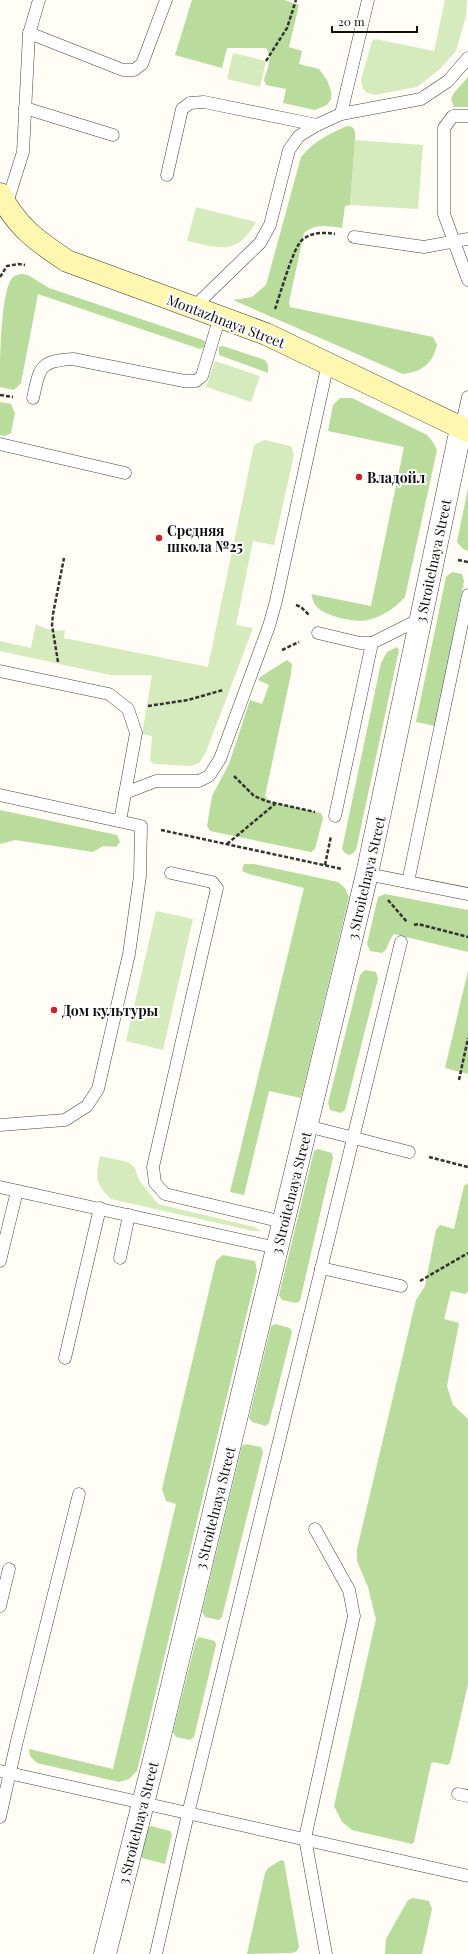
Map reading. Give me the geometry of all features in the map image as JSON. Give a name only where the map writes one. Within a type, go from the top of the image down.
[{"type":"main road","name":"Montazhnaya Street","points":[[3,200],[21,227],[44,246],[68,261],[153,294],[220,316],[266,334],[465,430]]},
{"type":"street","name":"3 Stroitelnaya Street","points":[[105,1954],[143,1804],[278,1248],[367,874],[420,620],[465,430]]},
{"type":"lane","points":[[3,200],[23,152],[29,33],[39,0]]},
{"type":"lane","points":[[29,33],[123,70],[134,70],[142,64],[166,0]]},
{"type":"lane","points":[[341,114],[368,0]]},
{"type":"lane","points":[[194,307],[260,243],[270,225],[289,150],[299,136],[317,125],[341,114],[421,99],[448,81],[468,58]]},
{"type":"lane","points":[[167,175],[182,109],[190,103],[204,102],[317,125]]},
{"type":"lane","points":[[25,108],[113,135]]},
{"type":"lane","points":[[468,116],[453,116],[444,128],[444,214],[468,280]]},
{"type":"lane","points":[[354,237],[424,247],[468,239]]},
{"type":"lane","points":[[33,398],[39,371],[46,364],[56,360],[73,359],[184,381],[196,381],[202,376],[220,316]]},
{"type":"lane","points":[[125,793],[156,781],[199,782],[209,776],[220,759],[253,669],[276,600],[328,363]]},
{"type":"lane","points":[[465,430],[468,397]]},
{"type":"lane","points":[[0,444],[125,473]]},
{"type":"lane","points":[[408,882],[468,595]]},
{"type":"lane","points":[[318,633],[360,643],[372,643],[420,620]]},
{"type":"lane","points":[[335,816],[372,643]]},
{"type":"lane","points":[[0,671],[109,694],[128,709],[136,733],[120,821]]},
{"type":"lane","points":[[0,795],[141,826],[140,876],[129,954],[98,1089],[86,1106],[65,1120],[0,1125]]},
{"type":"lane","points":[[170,873],[212,882],[217,888],[153,1167],[155,1183],[165,1194],[283,1222]]},
{"type":"lane","points":[[367,874],[468,894]]},
{"type":"lane","points":[[156,1954],[188,1814],[401,942]]},
{"type":"lane","points":[[307,1126],[409,1152]]},
{"type":"lane","points":[[0,1187],[278,1248]]},
{"type":"lane","points":[[0,1261],[17,1191]]},
{"type":"lane","points":[[65,1358],[100,1208]]},
{"type":"lane","points":[[120,1258],[129,1215]]},
{"type":"lane","points":[[321,1268],[401,1286]]},
{"type":"lane","points":[[0,1817],[5,1772],[79,1494]]},
{"type":"lane","points":[[315,1529],[349,1590],[354,1616],[304,1838],[326,1954]]},
{"type":"lane","points":[[0,1606],[9,1569]]},
{"type":"lane","points":[[5,1772],[468,1876]]},
{"type":"path","points":[[266,62],[287,28],[296,0]]},
{"type":"path","points":[[266,334],[301,241],[312,234],[325,232],[354,237]]},
{"type":"path","points":[[0,395],[18,398]]},
{"type":"path","points":[[62,684],[52,625],[52,614],[64,558]]},
{"type":"path","points":[[253,669],[289,646],[318,633],[301,607],[276,600]]},
{"type":"path","points":[[128,709],[188,700],[247,684]]},
{"type":"path","points":[[220,759],[254,796],[275,803],[335,816]]},
{"type":"path","points":[[227,844],[275,803]]},
{"type":"path","points":[[141,826],[333,867]]},
{"type":"path","points":[[325,865],[331,836]]},
{"type":"path","points":[[401,942],[406,929],[410,926],[418,924],[468,937]]},
{"type":"path","points":[[459,1080],[468,1038]]},
{"type":"path","points":[[409,1152],[468,1167]]},
{"type":"path","points":[[401,1286],[413,1285],[468,1253]]},
{"type":"green space","points":[[192,0],[284,0],[299,5],[289,47],[302,51],[299,64],[319,69],[327,80],[331,91],[331,99],[327,105],[315,110],[283,103],[286,89],[266,85],[264,80],[269,59],[266,48],[227,48],[222,68],[175,55]]},
{"type":"green space","points":[[445,0],[467,0],[466,16],[456,51],[439,70],[417,87],[375,95],[367,93],[363,89],[361,80],[372,41],[375,39],[434,51]]},
{"type":"green space","points":[[233,53],[266,61],[260,87],[227,79]]},
{"type":"green space","points":[[468,77],[468,107],[454,107],[451,99],[454,93]]},
{"type":"green space","points":[[347,126],[352,127],[355,131],[350,205],[345,206],[342,228],[317,226],[304,233],[289,302],[290,307],[433,337],[437,345],[433,357],[421,369],[409,373],[403,374],[233,300],[252,297],[266,285],[301,157],[317,142]]},
{"type":"green space","points":[[355,140],[423,145],[418,209],[350,205]]},
{"type":"green space","points":[[196,207],[256,222],[249,233],[235,245],[218,247],[187,241]]},
{"type":"green space","points":[[21,274],[28,275],[49,288],[203,340],[205,342],[204,347],[200,349],[38,294],[21,383],[14,390],[0,387],[0,363],[5,297],[13,277]]},
{"type":"green space","points":[[223,346],[265,360],[268,365],[268,373],[219,355],[219,347]]},
{"type":"green space","points":[[215,361],[260,376],[251,402],[206,387]]},
{"type":"green space","points":[[340,398],[352,398],[427,435],[437,450],[405,597],[393,608],[383,614],[373,619],[362,621],[340,618],[320,610],[315,605],[311,594],[371,606],[404,447],[328,431],[333,405]]},
{"type":"green space","points":[[0,402],[11,404],[15,413],[11,433],[5,436],[0,435]]},
{"type":"green space","points":[[264,440],[291,446],[294,455],[274,545],[253,541],[236,625],[253,628],[206,752],[199,763],[191,766],[154,764],[150,761],[152,736],[142,734],[152,675],[110,675],[0,651],[0,641],[31,648],[36,624],[50,630],[65,630],[64,638],[208,667],[254,445]]},
{"type":"green space","points":[[468,488],[468,551],[463,549],[457,542]]},
{"type":"green space","points":[[452,572],[462,574],[464,581],[435,726],[416,722],[446,577]]},
{"type":"green space","points":[[397,647],[399,650],[356,850],[349,855],[342,849],[381,663],[387,652]]},
{"type":"green space","points":[[287,660],[292,664],[291,674],[265,796],[270,802],[321,813],[323,818],[315,849],[311,852],[210,831],[207,826],[212,796],[229,764],[250,700],[262,704],[269,685],[258,680],[260,677]]},
{"type":"green space","points":[[0,810],[117,835],[120,842],[116,847],[103,846],[93,852],[15,840],[0,844]]},
{"type":"green space","points":[[244,864],[254,864],[338,882],[345,888],[349,897],[301,1098],[269,1091],[244,1195],[230,1192],[304,888],[249,874],[242,871]]},
{"type":"green space","points":[[385,894],[468,910],[468,952],[394,934],[386,949],[382,953],[370,951],[367,944],[378,897]]},
{"type":"green space","points":[[156,911],[193,919],[163,1050],[126,1041]]},
{"type":"green space","points":[[365,970],[376,972],[378,979],[345,1110],[341,1113],[330,1110],[328,1103],[360,975]]},
{"type":"green space","points":[[468,971],[468,1074],[445,1068]]},
{"type":"green space","points":[[318,1149],[332,1153],[333,1158],[300,1301],[296,1303],[282,1300],[279,1295],[314,1151]]},
{"type":"green space","points":[[100,1156],[128,1162],[135,1168],[139,1180],[158,1204],[254,1227],[261,1231],[253,1231],[111,1199],[99,1184],[97,1175]]},
{"type":"green space","points":[[468,1183],[468,1291],[466,1294],[451,1291],[444,1319],[459,1323],[447,1386],[453,1405],[468,1419],[468,1684],[450,1763],[447,1765],[433,1762],[431,1764],[414,1842],[412,1844],[352,1830],[342,1822],[334,1806],[376,1619],[368,1587],[357,1561],[357,1549],[416,1300],[425,1286],[436,1230],[440,1225],[454,1229],[464,1186]]},
{"type":"green space","points":[[223,1255],[255,1261],[257,1271],[137,1771],[129,1779],[119,1782],[37,1763],[30,1756],[29,1749],[113,1769],[176,1504],[166,1501],[162,1489],[216,1261]]},
{"type":"green space","points":[[275,1324],[290,1328],[292,1332],[269,1423],[266,1426],[252,1422],[249,1418],[271,1326]]},
{"type":"green space","points":[[246,1444],[261,1447],[263,1452],[222,1617],[219,1620],[205,1617],[202,1612],[242,1446]]},
{"type":"green space","points":[[199,1637],[215,1641],[216,1645],[194,1737],[190,1740],[176,1737],[173,1732],[196,1640]]},
{"type":"green space","points":[[151,1826],[170,1831],[172,1834],[165,1864],[142,1858],[141,1854],[148,1828]]},
{"type":"green space","points":[[281,1860],[284,1861],[299,1947],[297,1951],[292,1953],[247,1954],[265,1873],[268,1868]]},
{"type":"green space","points":[[413,1898],[429,1901],[432,1909],[422,1954],[385,1954],[386,1939],[408,1900]]},
{"type":"place","name":"Владойл","points":[[359,477]]},
{"type":"place","name":"Средняя школа №25","points":[[159,538]]},
{"type":"place","name":"Дом культуры","points":[[54,1010]]}]
